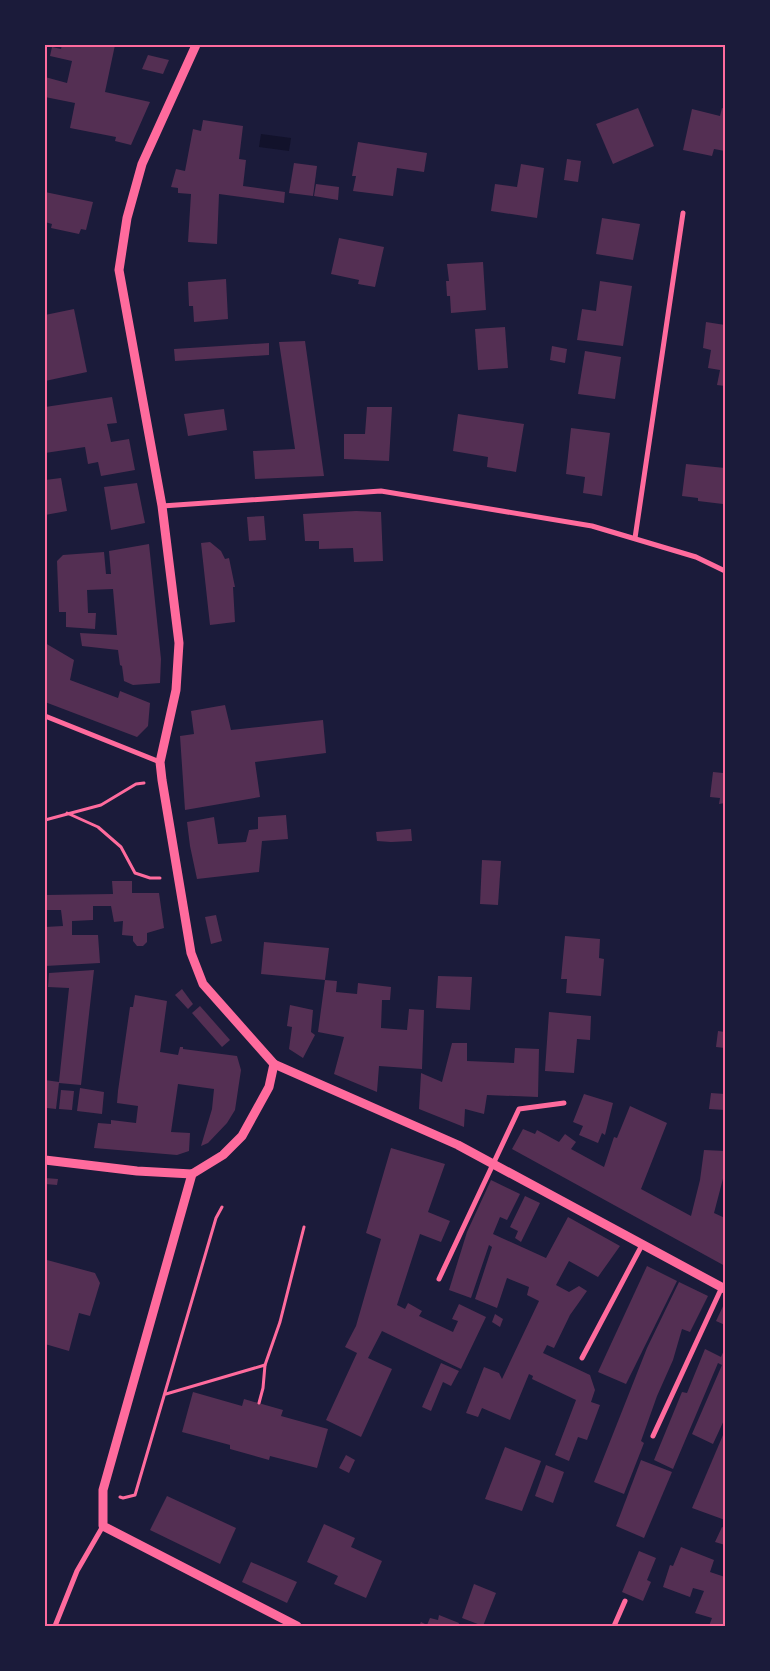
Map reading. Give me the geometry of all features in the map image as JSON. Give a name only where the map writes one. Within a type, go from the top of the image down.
[{"type":"street","points":[[196,45],[142,164],[127,218],[119,270],[162,506],[178,643],[176,690],[160,762],[192,953],[203,984],[274,1064],[458,1145],[724,1288],[654,1436]]},
{"type":"street","points":[[635,538],[683,213]]},
{"type":"street","points":[[162,506],[381,491],[592,526],[696,557],[725,571]]},
{"type":"street","points":[[45,716],[160,762]]},
{"type":"street","points":[[45,1160],[137,1171],[192,1174],[223,1155],[242,1136],[269,1087],[274,1064]]},
{"type":"street","points":[[440,1279],[519,1109],[564,1103]]},
{"type":"street","points":[[56,1626],[77,1571],[103,1526],[103,1490],[192,1174]]},
{"type":"street","points":[[582,1358],[642,1245]]},
{"type":"street","points":[[103,1526],[297,1626]]},
{"type":"street","points":[[614,1626],[626,1601]]},
{"type":"path","points":[[45,820],[101,805],[136,784],[162,780]]},
{"type":"path","points":[[67,813],[98,827],[121,847],[135,873],[150,878],[178,878]]},
{"type":"path","points":[[103,1490],[123,1498],[135,1495],[216,1218],[222,1207]]},
{"type":"path","points":[[259,1404],[265,1365],[280,1322],[304,1226]]},
{"type":"path","points":[[165,1394],[265,1365]]},
{"type":"shaded area","points":[[261,134],[291,138],[289,151],[259,147]]},
{"type":"building","points":[[62,45],[115,45],[105,92],[150,102],[131,145],[115,141],[116,137],[70,128],[75,103],[45,97],[45,77],[67,83],[72,61],[50,56],[52,47],[61,49]]},
{"type":"building","points":[[148,55],[169,60],[163,74],[142,69]]},
{"type":"building","points":[[638,108],[654,146],[613,164],[596,124]]},
{"type":"building","points":[[722,108],[725,109],[725,151],[714,149],[712,156],[683,150],[692,109],[720,116]]},
{"type":"building","points":[[203,120],[243,126],[239,159],[246,160],[243,186],[285,192],[284,203],[219,194],[217,244],[188,242],[191,194],[178,193],[178,188],[171,187],[176,169],[185,171],[193,129],[201,131]]},
{"type":"building","points":[[358,142],[427,153],[424,172],[397,168],[393,196],[353,191],[356,176],[352,176]]},
{"type":"building","points":[[567,159],[581,161],[578,182],[564,180]]},
{"type":"building","points":[[294,163],[317,166],[313,196],[289,193]]},
{"type":"building","points":[[521,164],[544,168],[537,218],[491,211],[495,184],[517,187]]},
{"type":"building","points":[[316,184],[339,187],[338,200],[314,196]]},
{"type":"building","points":[[45,192],[93,202],[86,230],[81,229],[79,234],[51,228],[52,224],[45,222]]},
{"type":"building","points":[[602,218],[640,224],[633,260],[596,254]]},
{"type":"building","points":[[339,238],[384,247],[375,287],[358,284],[359,280],[331,274]]},
{"type":"building","points":[[483,262],[486,310],[451,313],[450,296],[447,296],[446,281],[449,281],[447,264]]},
{"type":"building","points":[[226,279],[228,319],[194,322],[193,306],[189,306],[188,282]]},
{"type":"building","points":[[600,281],[632,286],[623,346],[577,340],[582,309],[596,311]]},
{"type":"building","points":[[74,309],[87,372],[45,381],[45,315]]},
{"type":"building","points":[[706,322],[725,325],[725,386],[717,385],[720,370],[708,368],[711,350],[703,348]]},
{"type":"building","points":[[505,327],[508,368],[478,370],[475,329]]},
{"type":"building","points":[[305,341],[324,476],[255,479],[253,451],[295,449],[279,342]]},
{"type":"building","points":[[269,343],[269,355],[175,361],[174,349]]},
{"type":"building","points":[[552,346],[567,349],[565,363],[550,360]]},
{"type":"building","points":[[585,351],[621,357],[615,399],[578,394]]},
{"type":"building","points":[[112,397],[117,423],[107,424],[111,442],[129,439],[135,470],[101,476],[98,462],[88,464],[85,447],[45,453],[45,407]]},
{"type":"building","points":[[367,407],[392,407],[389,461],[344,459],[344,434],[365,434]]},
{"type":"building","points":[[224,409],[227,430],[188,436],[184,414]]},
{"type":"building","points":[[458,414],[524,424],[516,472],[487,467],[488,457],[453,451]]},
{"type":"building","points":[[571,428],[610,433],[602,496],[583,493],[585,477],[566,474]]},
{"type":"building","points":[[686,464],[725,468],[723,504],[698,501],[698,498],[682,496]]},
{"type":"building","points":[[61,478],[67,511],[45,515],[45,480]]},
{"type":"building","points":[[137,483],[145,523],[111,530],[104,487]]},
{"type":"building","points":[[356,511],[381,512],[383,561],[354,562],[353,548],[319,549],[319,541],[305,541],[303,514]]},
{"type":"building","points":[[264,516],[266,540],[249,541],[247,517]]},
{"type":"building","points":[[210,542],[221,551],[225,559],[229,558],[235,587],[233,587],[235,622],[210,625],[201,543]]},
{"type":"building","points":[[149,544],[161,659],[160,683],[133,685],[124,681],[118,650],[82,646],[80,633],[117,635],[113,589],[87,590],[88,613],[96,613],[95,629],[66,627],[66,612],[59,612],[57,561],[63,555],[104,552],[106,574],[111,574],[109,551]]},
{"type":"building","points":[[45,643],[74,660],[70,680],[118,698],[120,691],[150,703],[148,726],[137,737],[45,702]]},
{"type":"building","points":[[225,705],[231,730],[323,720],[326,753],[255,762],[260,797],[185,810],[180,736],[194,734],[191,711]]},
{"type":"building","points":[[723,770],[725,770],[725,803],[719,804],[720,798],[710,797],[713,772],[723,773]]},
{"type":"building","points":[[286,815],[288,839],[262,841],[259,872],[197,879],[187,822],[214,817],[218,844],[246,842],[249,830],[258,829],[258,817]]},
{"type":"building","points":[[411,829],[412,841],[377,841],[376,832]]},
{"type":"building","points":[[482,860],[501,861],[498,905],[480,904]]},
{"type":"building","points":[[112,881],[132,881],[132,893],[159,893],[164,928],[147,933],[147,942],[143,946],[137,946],[133,941],[133,936],[122,935],[123,921],[114,922],[111,906],[93,906],[93,920],[72,921],[72,935],[98,935],[100,963],[45,966],[45,927],[63,926],[61,910],[45,910],[45,895],[113,894]]},
{"type":"building","points":[[216,915],[222,941],[211,944],[205,917]]},
{"type":"building","points":[[565,936],[600,939],[599,958],[604,959],[601,996],[566,993],[567,979],[561,979]]},
{"type":"building","points":[[264,942],[329,948],[325,980],[261,974]]},
{"type":"building","points":[[94,970],[81,1085],[59,1083],[56,1109],[47,1108],[45,1115],[45,1080],[59,1082],[69,988],[48,987],[49,973]]},
{"type":"building","points":[[438,976],[472,977],[470,1010],[436,1008]]},
{"type":"building","points":[[325,980],[337,981],[336,992],[357,994],[358,983],[391,987],[390,1000],[382,1000],[381,1028],[407,1030],[409,1009],[424,1010],[422,1069],[379,1066],[377,1092],[334,1074],[344,1037],[318,1032]]},
{"type":"building","points":[[182,989],[193,1004],[188,1009],[175,995]]},
{"type":"building","points":[[135,995],[167,1001],[160,1052],[178,1055],[180,1047],[183,1047],[183,1049],[237,1056],[241,1070],[235,1110],[227,1123],[208,1143],[201,1146],[212,1109],[214,1089],[178,1084],[171,1132],[190,1133],[189,1151],[177,1155],[94,1148],[98,1123],[111,1124],[111,1120],[136,1123],[138,1106],[117,1103],[130,1007],[133,1007]]},
{"type":"building","points":[[290,1005],[313,1010],[311,1032],[315,1035],[303,1058],[289,1049],[292,1027],[287,1026]]},
{"type":"building","points":[[200,1006],[230,1040],[222,1047],[192,1013]]},
{"type":"building","points":[[549,1012],[591,1016],[590,1040],[577,1039],[574,1073],[545,1071]]},
{"type":"building","points":[[718,1031],[725,1032],[725,1048],[716,1047]]},
{"type":"building","points":[[452,1043],[467,1043],[467,1061],[514,1063],[515,1048],[539,1049],[538,1097],[487,1095],[484,1114],[465,1109],[464,1127],[419,1109],[421,1073],[442,1082]]},
{"type":"building","points":[[80,1088],[104,1092],[102,1114],[77,1111]]},
{"type":"building","points":[[61,1090],[74,1091],[72,1110],[59,1109]]},
{"type":"building","points":[[711,1093],[725,1094],[725,1110],[709,1109]]},
{"type":"building","points":[[584,1094],[613,1103],[605,1135],[602,1133],[598,1143],[579,1135],[583,1126],[573,1122]]},
{"type":"building","points":[[630,1106],[667,1123],[641,1189],[691,1216],[700,1180],[704,1150],[725,1151],[725,1171],[714,1213],[725,1218],[725,1266],[512,1149],[523,1129],[535,1134],[537,1130],[559,1142],[565,1134],[576,1142],[571,1149],[604,1167],[614,1137],[617,1138]]},
{"type":"building","points":[[391,1148],[445,1164],[428,1212],[450,1221],[441,1242],[420,1234],[397,1305],[405,1309],[408,1303],[422,1311],[419,1316],[453,1332],[458,1321],[452,1319],[459,1304],[486,1317],[461,1369],[382,1331],[368,1358],[392,1369],[361,1437],[326,1420],[357,1353],[345,1347],[356,1326],[381,1239],[366,1233]]},
{"type":"building","points":[[45,1178],[58,1179],[57,1185],[45,1184]]},
{"type":"building","points":[[491,1180],[520,1194],[507,1220],[500,1217],[493,1234],[546,1258],[568,1217],[620,1246],[598,1277],[569,1261],[556,1285],[569,1292],[579,1286],[587,1291],[570,1315],[554,1348],[547,1345],[543,1353],[590,1375],[595,1390],[591,1402],[600,1405],[587,1440],[578,1437],[569,1461],[555,1455],[576,1400],[532,1379],[533,1376],[529,1374],[510,1420],[482,1408],[478,1417],[466,1413],[484,1367],[499,1373],[502,1379],[539,1301],[527,1295],[529,1287],[507,1278],[497,1308],[475,1299],[492,1247],[489,1245],[471,1298],[449,1290],[467,1232]]},
{"type":"building","points":[[525,1196],[540,1203],[521,1242],[515,1238],[518,1231],[510,1227]]},
{"type":"building","points":[[47,1260],[95,1273],[100,1283],[90,1316],[79,1313],[69,1351],[45,1344],[45,1267]]},
{"type":"building","points":[[647,1266],[677,1281],[626,1384],[598,1372]]},
{"type":"building","points":[[679,1282],[708,1296],[690,1332],[682,1329],[673,1360],[657,1396],[641,1441],[644,1443],[624,1494],[594,1482],[647,1348]]},
{"type":"building","points":[[725,1302],[725,1325],[716,1321]]},
{"type":"building","points":[[495,1314],[503,1319],[500,1327],[492,1322]]},
{"type":"building","points":[[725,1348],[725,1418],[713,1444],[692,1434],[722,1365],[718,1363],[673,1469],[654,1460],[682,1392],[687,1393],[705,1349],[721,1357]]},
{"type":"building","points":[[441,1363],[459,1371],[451,1386],[443,1382],[431,1411],[422,1407]]},
{"type":"building","points":[[193,1392],[242,1406],[244,1399],[283,1410],[281,1416],[328,1429],[317,1468],[270,1456],[269,1460],[230,1449],[230,1445],[182,1432]]},
{"type":"building","points":[[723,1435],[725,1436],[725,1520],[692,1508]]},
{"type":"building","points":[[505,1447],[541,1461],[522,1511],[485,1499]]},
{"type":"building","points":[[346,1455],[355,1460],[349,1473],[339,1468]]},
{"type":"building","points":[[641,1460],[672,1472],[644,1538],[616,1526]]},
{"type":"building","points":[[546,1465],[564,1472],[553,1503],[535,1496]]},
{"type":"building","points":[[167,1496],[236,1528],[220,1564],[150,1530]]},
{"type":"building","points":[[324,1524],[355,1538],[351,1547],[382,1561],[366,1598],[334,1584],[338,1576],[307,1562]]},
{"type":"building","points":[[722,1527],[725,1528],[725,1545],[715,1542]]},
{"type":"building","points":[[681,1547],[714,1560],[710,1572],[725,1577],[725,1626],[709,1626],[712,1618],[695,1613],[704,1591],[693,1588],[690,1597],[663,1587],[670,1565],[673,1566]]},
{"type":"building","points":[[639,1551],[656,1558],[647,1580],[651,1582],[643,1601],[622,1592]]},
{"type":"building","points":[[251,1562],[297,1582],[287,1603],[242,1582]]},
{"type":"building","points":[[474,1584],[496,1593],[483,1626],[462,1618]]},
{"type":"building","points":[[439,1615],[459,1623],[458,1626],[419,1626],[421,1622],[427,1625],[430,1618],[438,1620]]}]
